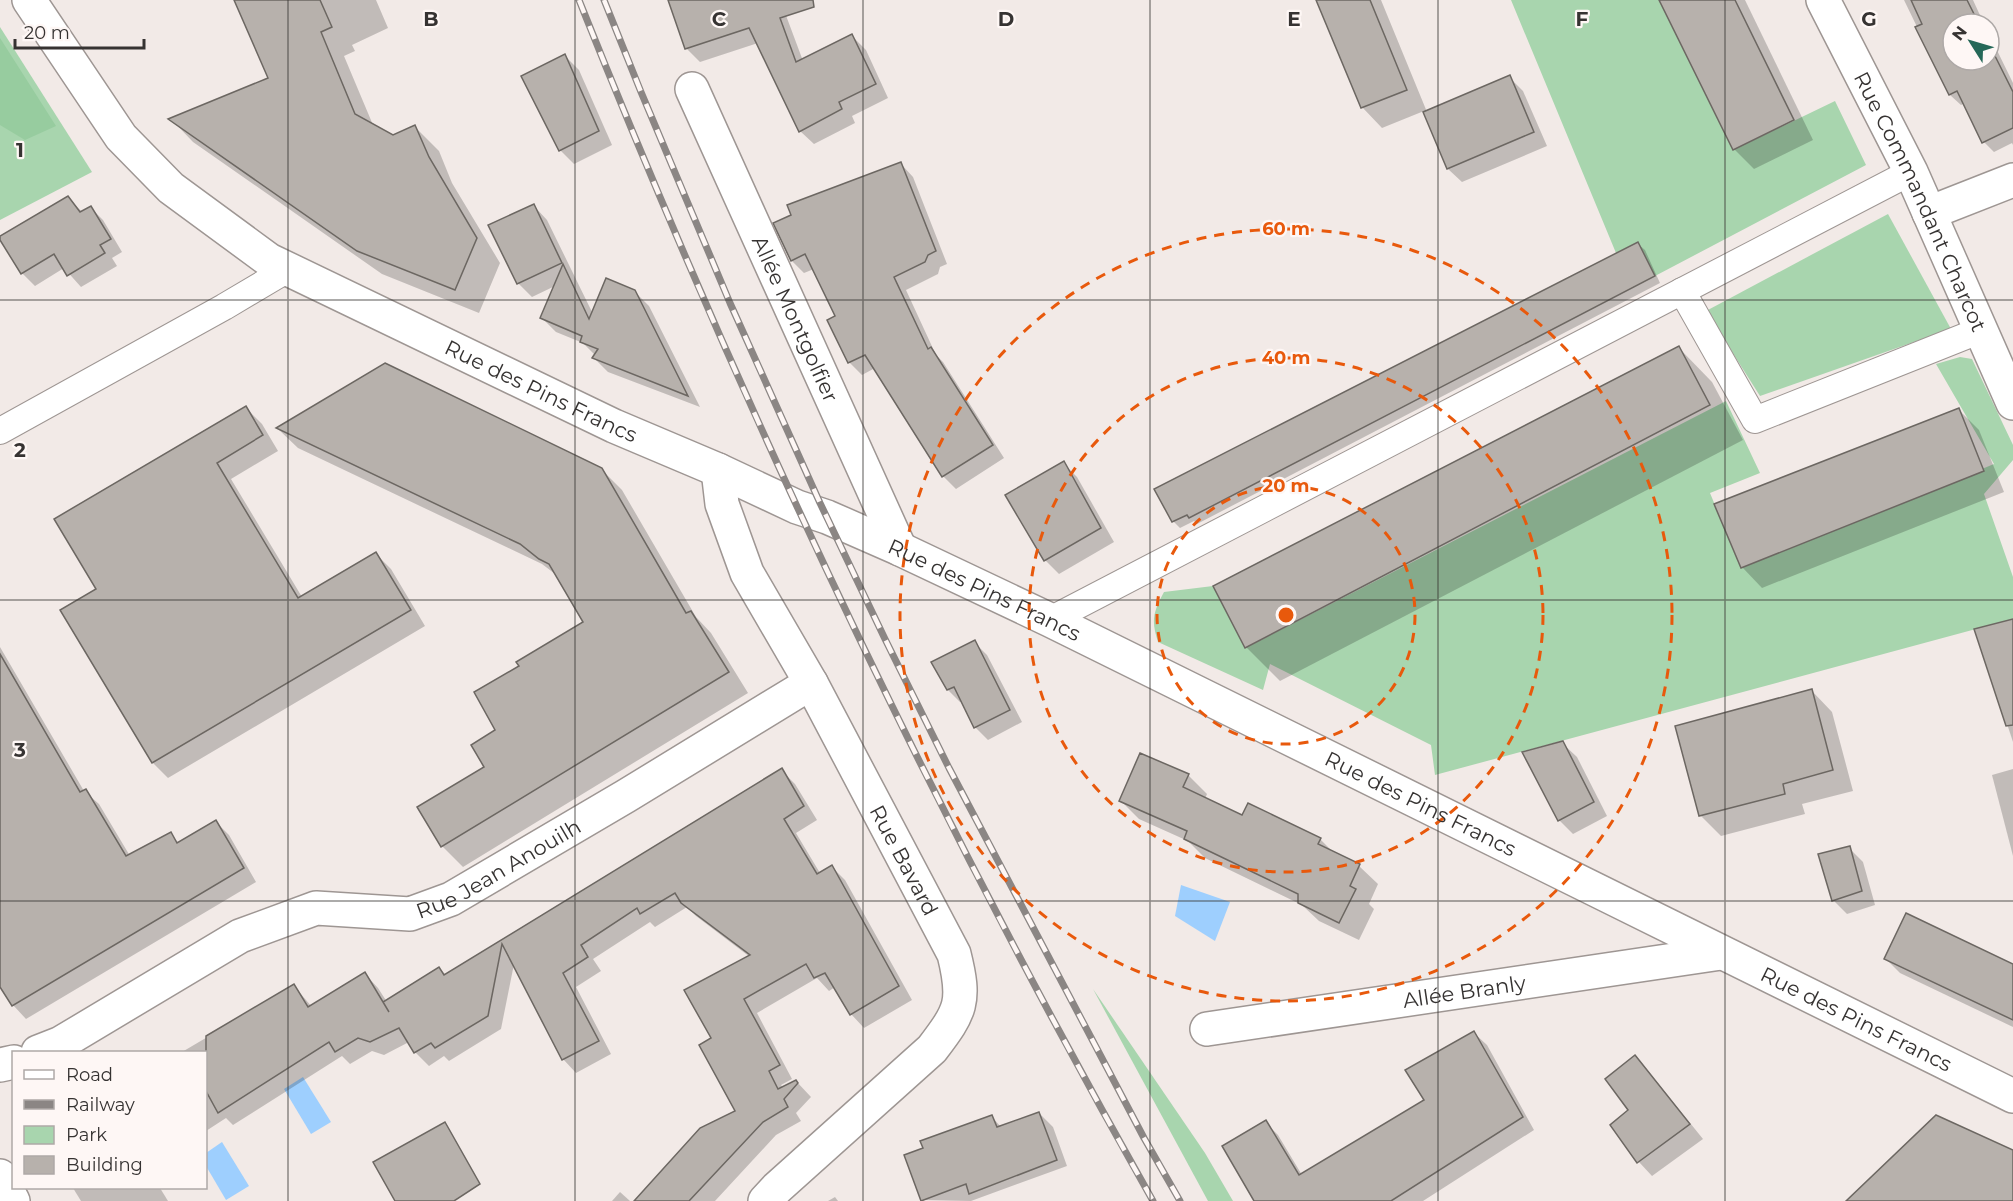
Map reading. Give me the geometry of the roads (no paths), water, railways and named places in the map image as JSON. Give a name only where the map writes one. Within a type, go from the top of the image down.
[{"type":"street","name":"Rue des Pins Francs","points":[[29,0],[121,137],[171,188],[269,260],[614,426],[718,470],[796,507],[827,517],[900,549],[1050,620],[2013,1096]]},
{"type":"street","name":"Rue Commandant Charcot","points":[[1823,0],[1911,172],[2013,403]]},
{"type":"street","name":"Allée Montgolfier","points":[[692,89],[900,549]]},
{"type":"street","points":[[1929,213],[2013,180]]},
{"type":"street","name":"Rue Bavard","points":[[718,470],[722,504],[747,573],[811,683],[954,954],[961,980],[960,1003],[949,1027],[932,1049],[765,1201]]},
{"type":"street","name":"Rue Jean Anouilh","points":[[43,1051],[61,1043],[240,936],[316,908],[410,914],[451,899],[811,683]]},
{"type":"street","name":"Allée Branly","points":[[1207,1029],[1721,952]]},
{"type":"street","points":[[0,1176],[13,1201]]},
{"type":"lane","points":[[1050,620],[1911,172]]},
{"type":"lane","points":[[0,430],[224,307],[288,269]]},
{"type":"lane","points":[[1682,291],[1755,420],[1981,330]]},
{"type":"water","points":[[1181,885],[1230,902],[1215,941],[1175,916]]},
{"type":"water","points":[[303,1077],[331,1122],[311,1134],[284,1089]]},
{"type":"water","points":[[222,1142],[249,1186],[226,1200],[207,1168],[207,1152]]},
{"type":"railway","points":[[579,0],[708,307],[775,459],[846,610],[994,908],[1153,1201]]},
{"type":"railway","points":[[604,0],[730,303],[820,503],[885,639],[949,768],[1144,1138],[1180,1201]]}]
